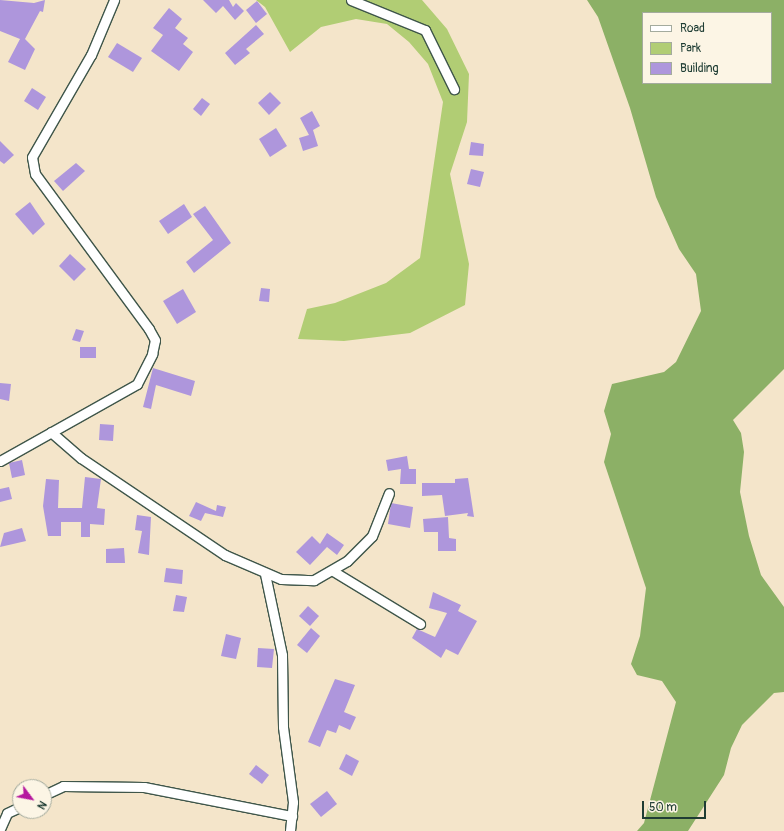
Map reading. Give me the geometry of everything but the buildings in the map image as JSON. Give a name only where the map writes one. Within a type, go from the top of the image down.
[{"type":"street","points":[[0,461],[137,384],[147,368],[155,340],[35,174],[32,157],[91,55],[114,0]]},
{"type":"street","points":[[351,0],[425,30],[454,89]]},
{"type":"street","points":[[51,432],[81,458],[225,556],[265,574],[281,579],[314,580],[333,571],[372,536],[389,493]]},
{"type":"street","points":[[333,571],[420,624]]},
{"type":"street","points":[[265,574],[282,655],[283,727],[292,816],[290,831]]},
{"type":"street","points":[[52,791],[63,786],[144,787],[292,816]]},
{"type":"street","points":[[0,829],[7,813],[12,811]]},
{"type":"green space","points":[[256,0],[422,0],[447,29],[469,74],[467,122],[450,174],[469,264],[465,305],[410,333],[344,341],[298,339],[307,309],[335,303],[386,283],[420,258],[443,102],[428,64],[409,42],[387,24],[356,19],[321,27],[290,52],[265,7]]},
{"type":"green space","points":[[587,0],[784,0],[784,369],[733,420],[741,433],[744,452],[740,492],[749,536],[761,575],[784,607],[784,692],[774,693],[742,725],[731,748],[724,775],[688,831],[637,831],[644,823],[676,702],[662,681],[637,675],[631,664],[640,636],[646,588],[604,462],[611,434],[604,411],[612,384],[664,372],[676,362],[701,311],[696,274],[679,249],[656,197],[630,108],[598,17]]}]
